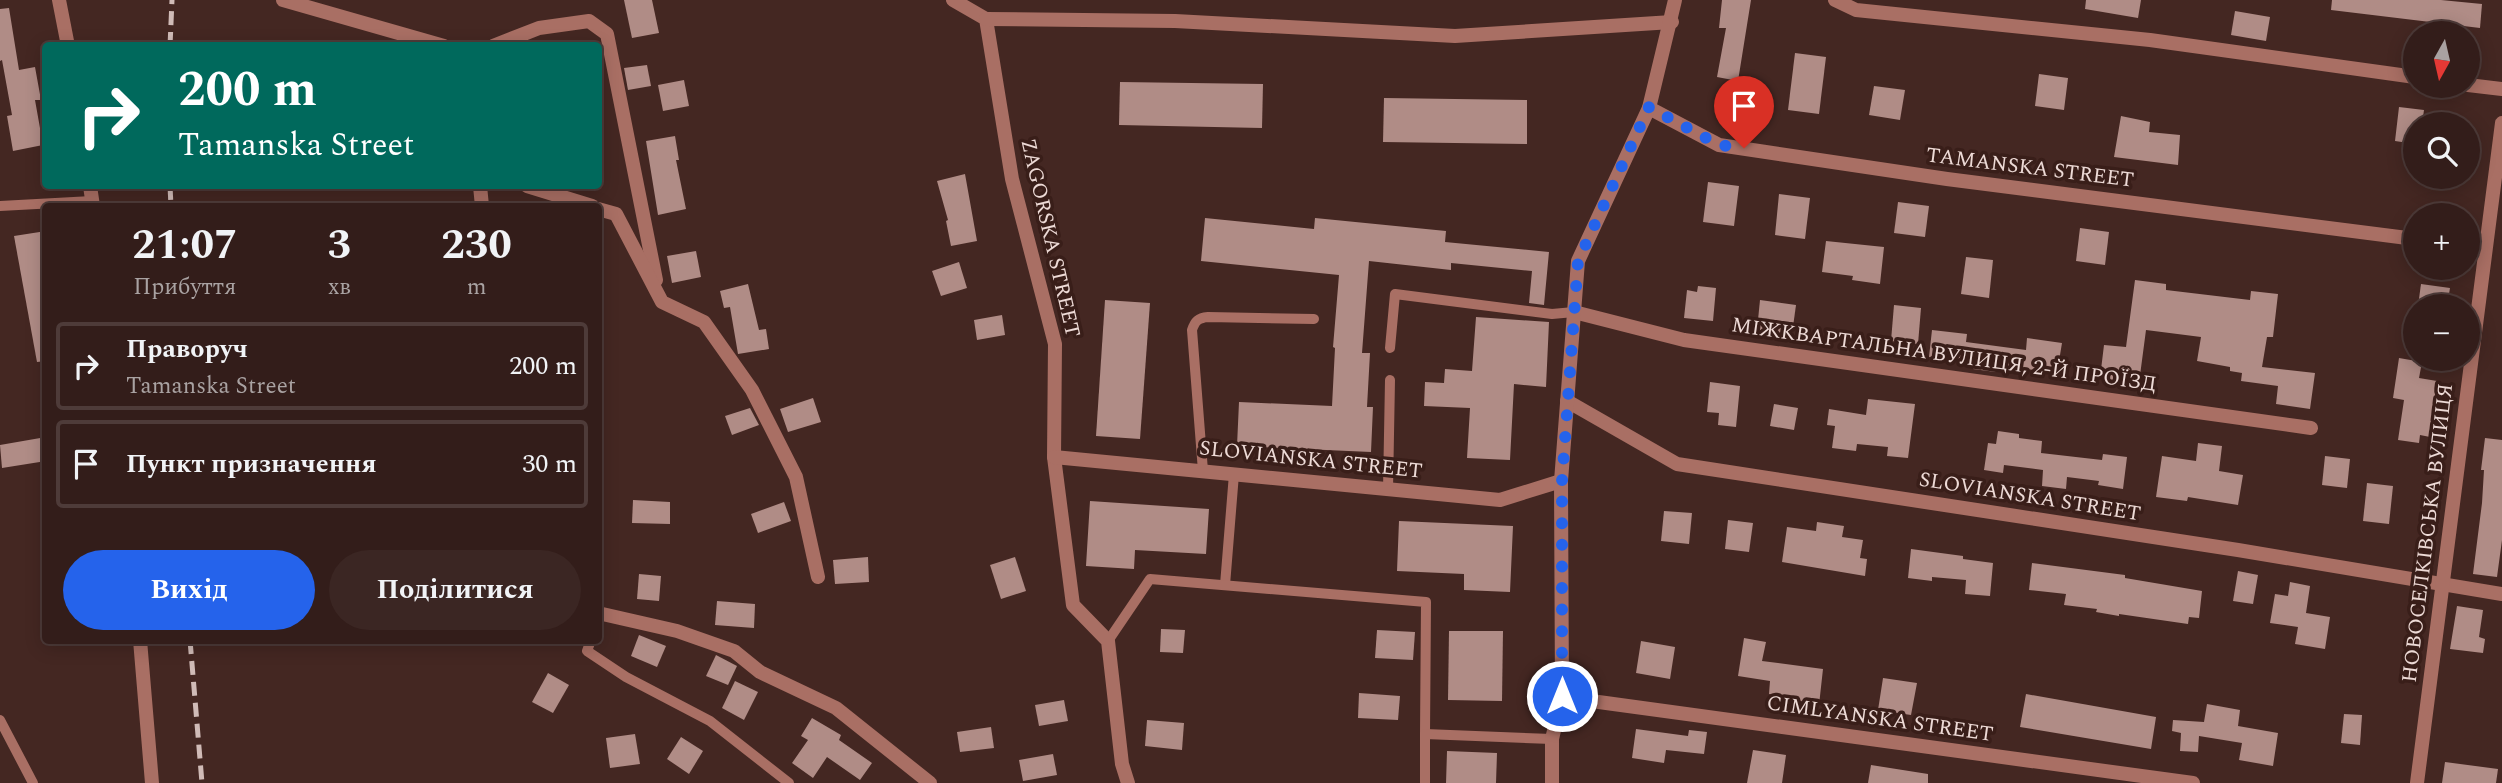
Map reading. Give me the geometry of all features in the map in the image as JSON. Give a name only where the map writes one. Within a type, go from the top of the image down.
[{"type":"street","points":[[59,0],[67,42]]},
{"type":"street","points":[[284,0],[433,42]]},
{"type":"street","points":[[953,0],[986,19],[1175,21],[1455,36],[1672,22]]},
{"type":"street","points":[[1552,783],[1552,739],[1562,696],[1562,481],[1578,261],[1649,107],[1672,22],[1675,0]]},
{"type":"street","points":[[1835,0],[1856,9],[2150,40],[2403,75]]},
{"type":"street","name":"ZAGORSKA STREET","points":[[986,19],[1012,179],[1055,344],[1054,457],[1073,605],[1108,641]]},
{"type":"street","points":[[503,42],[539,28],[589,21],[607,34],[651,260],[662,302]]},
{"type":"street","points":[[2480,86],[2502,89]]},
{"type":"street","name":"TAMANSKA STREET","points":[[1649,107],[1719,145],[1947,179],[2403,237]]},
{"type":"street","name":"НОВОСЕЛКІВСЬКА ВУЛИЦЯ","points":[[2417,783],[2502,123]]},
{"type":"street","points":[[537,189],[582,203]]},
{"type":"street","points":[[602,210],[616,214],[662,302],[704,322],[752,390],[796,477],[818,577]]},
{"type":"street","points":[[2480,247],[2486,248]]},
{"type":"street","name":"МІЖКВАРТАЛЬНА ВУЛИЦЯ, 2-Й ПРОЇЗД","points":[[1574,312],[1684,340],[2311,428]]},
{"type":"street","name":"SLOVIANSKA STREET","points":[[1567,401],[1677,464],[2238,550],[2502,594]]},
{"type":"street","name":"SLOVIANSKA STREET","points":[[1054,457],[1500,500],[1562,481]]},
{"type":"street","points":[[602,616],[677,631],[734,651],[760,672],[836,708],[930,783]]},
{"type":"street","points":[[1108,641],[1122,764],[1128,783]]},
{"type":"street","points":[[140,644],[152,783]]},
{"type":"street","name":"CIMLYANSKA STREET","points":[[1562,696],[2193,783]]},
{"type":"lane","points":[[0,206],[92,198]]},
{"type":"lane","points":[[1391,348],[1395,294],[1552,314],[1574,312]]},
{"type":"lane","points":[[1203,471],[1192,330],[1195,321],[1200,317],[1314,318]]},
{"type":"lane","points":[[1388,489],[1390,380]]},
{"type":"lane","points":[[1225,585],[1234,474]]},
{"type":"lane","points":[[1108,641],[1150,579],[1426,603],[1425,783]]},
{"type":"lane","points":[[590,644],[587,651],[626,677],[710,721],[789,783]]},
{"type":"lane","points":[[0,720],[33,783]]},
{"type":"lane","points":[[1425,734],[1552,739]]},
{"type":"building","points":[[624,0],[652,0],[659,33],[632,38]]},
{"type":"building","points":[[1722,0],[1751,0],[1738,81],[1717,77],[1726,28],[1719,28]]},
{"type":"building","points":[[2086,0],[2141,0],[2138,18],[2085,9]]},
{"type":"building","points":[[2332,0],[2441,0],[2482,4],[2480,28],[2480,21],[2422,21],[2331,10]]},
{"type":"building","points":[[9,8],[19,70],[35,67],[41,100],[35,100],[42,145],[13,151],[7,116],[12,115],[2,60],[0,61],[0,9]]},
{"type":"building","points":[[2235,11],[2270,17],[2266,41],[2231,35]]},
{"type":"building","points":[[1795,53],[1826,57],[1819,114],[1788,110]]},
{"type":"building","points":[[647,65],[651,86],[628,90],[624,68]]},
{"type":"building","points":[[2039,74],[2068,78],[2064,110],[2035,106]]},
{"type":"building","points":[[684,80],[689,106],[663,111],[658,85]]},
{"type":"building","points":[[1120,82],[1263,84],[1262,128],[1119,125]]},
{"type":"building","points":[[1874,86],[1905,90],[1900,120],[1869,115]]},
{"type":"building","points":[[1384,98],[1527,100],[1527,144],[1383,142]]},
{"type":"building","points":[[2399,107],[2424,110],[2403,112],[2403,142],[2395,141]]},
{"type":"building","points":[[2121,116],[2150,122],[2149,132],[2180,135],[2178,165],[2114,157]]},
{"type":"building","points":[[675,136],[679,160],[676,160],[686,209],[658,215],[646,141]]},
{"type":"building","points":[[965,174],[977,241],[951,246],[946,221],[948,220],[937,181]]},
{"type":"building","points":[[1708,182],[1739,186],[1734,226],[1703,222]]},
{"type":"building","points":[[1779,194],[1810,198],[1805,239],[1775,235]]},
{"type":"building","points":[[1898,202],[1929,206],[1925,237],[1894,233]]},
{"type":"building","points":[[1205,218],[1314,229],[1315,218],[1446,231],[1445,242],[1549,252],[1544,305],[1529,303],[1532,271],[1451,263],[1451,270],[1369,261],[1362,353],[1370,353],[1367,407],[1373,407],[1371,452],[1237,446],[1239,402],[1332,406],[1333,347],[1339,275],[1201,261]]},
{"type":"building","points":[[2080,228],[2109,232],[2105,265],[2076,261]]},
{"type":"building","points":[[42,232],[42,361],[37,362],[14,236]]},
{"type":"building","points":[[1826,241],[1884,247],[1880,284],[1852,280],[1853,276],[1822,272]]},
{"type":"building","points":[[696,251],[701,277],[672,283],[667,256]]},
{"type":"building","points":[[1966,257],[1993,260],[1989,298],[1961,294]]},
{"type":"building","points":[[959,262],[967,288],[941,296],[932,271]]},
{"type":"building","points":[[2135,280],[2166,284],[2166,290],[2250,300],[2251,291],[2278,294],[2273,337],[2267,337],[2262,367],[2315,373],[2310,409],[2276,404],[2278,386],[2241,381],[2242,373],[2230,371],[2230,367],[2197,361],[2201,337],[2146,330],[2139,383],[2100,378],[2104,345],[2126,347]]},
{"type":"building","points":[[748,284],[759,330],[766,329],[769,349],[738,354],[730,307],[724,308],[720,291]]},
{"type":"building","points":[[2421,284],[2450,288],[2449,294],[2420,294]]},
{"type":"building","points":[[1698,286],[1716,288],[1713,321],[1684,318],[1687,290],[1697,292]]},
{"type":"building","points":[[1105,300],[1150,303],[1140,439],[1096,436]]},
{"type":"building","points":[[1760,300],[1796,305],[1792,334],[1757,330]]},
{"type":"building","points":[[1894,305],[1921,308],[1918,344],[1891,341]]},
{"type":"building","points":[[1002,315],[1005,335],[977,340],[974,320]]},
{"type":"building","points":[[1476,317],[1549,322],[1546,387],[1514,384],[1510,460],[1467,458],[1470,408],[1424,406],[1425,382],[1444,383],[1445,369],[1472,371]]},
{"type":"building","points":[[1932,330],[1967,334],[1966,342],[2026,350],[2027,338],[2062,343],[2057,373],[1997,365],[1996,372],[1973,369],[1974,361],[1929,357]]},
{"type":"building","points":[[2399,358],[2403,359],[2403,371],[2420,371],[2419,378],[2437,381],[2430,437],[2420,435],[2419,443],[2398,440],[2404,400],[2393,398]]},
{"type":"building","points":[[1710,382],[1740,386],[1736,427],[1718,425],[1719,413],[1707,412]]},
{"type":"building","points":[[813,398],[821,422],[788,432],[780,409]]},
{"type":"building","points":[[1868,399],[1915,404],[1908,458],[1887,456],[1888,447],[1857,444],[1856,451],[1832,448],[1835,426],[1827,425],[1829,409],[1866,415]]},
{"type":"building","points":[[1774,404],[1798,408],[1794,430],[1770,426]]},
{"type":"building","points":[[750,408],[759,425],[732,435],[725,416]]},
{"type":"building","points":[[1998,431],[2019,434],[2019,438],[2042,441],[2041,453],[2102,460],[2103,454],[2127,457],[2123,489],[2098,485],[2099,481],[2067,477],[2066,489],[2042,486],[2043,470],[2004,465],[2003,473],[1984,470],[1988,443],[1996,444]]},
{"type":"building","points":[[42,438],[42,462],[2,468],[0,445]]},
{"type":"building","points":[[2485,438],[2502,440],[2502,540],[2497,577],[2473,574],[2482,503],[2484,470],[2481,470]]},
{"type":"building","points":[[2198,443],[2222,446],[2219,471],[2243,475],[2238,505],[2188,497],[2187,501],[2156,497],[2162,456],[2196,461]]},
{"type":"building","points":[[2325,456],[2350,459],[2347,488],[2322,485]]},
{"type":"building","points":[[2367,483],[2393,486],[2389,524],[2363,521]]},
{"type":"building","points":[[633,500],[670,502],[670,524],[632,523]]},
{"type":"building","points":[[1090,501],[1209,509],[1206,554],[1135,550],[1134,569],[1086,566]]},
{"type":"building","points":[[784,502],[791,521],[758,533],[751,514]]},
{"type":"building","points":[[1664,511],[1692,513],[1689,544],[1661,541]]},
{"type":"building","points":[[1728,520],[1753,523],[1749,552],[1725,549]]},
{"type":"building","points":[[1399,521],[1513,526],[1510,592],[1464,590],[1464,574],[1397,571]]},
{"type":"building","points":[[1817,522],[1844,526],[1842,537],[1863,540],[1860,558],[1867,559],[1865,576],[1782,562],[1787,527],[1816,531]]},
{"type":"building","points":[[1911,549],[1993,563],[1990,596],[1965,594],[1966,580],[1932,577],[1932,581],[1908,578]]},
{"type":"building","points":[[868,557],[869,582],[835,584],[833,560]]},
{"type":"building","points":[[1015,557],[1026,591],[1001,599],[990,565]]},
{"type":"building","points":[[2032,563],[2125,575],[2125,578],[2202,591],[2199,618],[2189,617],[2188,624],[2119,616],[2096,612],[2097,609],[2064,605],[2066,594],[2029,590]]},
{"type":"building","points":[[2238,571],[2258,575],[2253,604],[2233,601]]},
{"type":"building","points":[[639,574],[661,576],[659,601],[637,599]]},
{"type":"building","points":[[2290,582],[2310,586],[2306,613],[2330,617],[2325,649],[2295,644],[2298,627],[2270,623],[2275,594],[2288,596]]},
{"type":"building","points":[[717,601],[755,604],[754,628],[715,625]]},
{"type":"building","points":[[2457,606],[2483,610],[2479,637],[2485,639],[2483,653],[2450,649]]},
{"type":"building","points":[[1161,629],[1185,630],[1183,653],[1160,652]]},
{"type":"building","points":[[1377,630],[1415,632],[1413,660],[1375,658]]},
{"type":"building","points":[[1449,631],[1503,631],[1502,701],[1448,700]]},
{"type":"building","points":[[639,635],[666,646],[657,667],[631,656]]},
{"type":"building","points":[[1744,638],[1766,642],[1762,661],[1823,669],[1819,705],[1769,694],[1770,681],[1738,676]]},
{"type":"building","points":[[1641,641],[1675,647],[1670,679],[1636,673]]},
{"type":"building","points":[[716,655],[737,666],[728,685],[706,676]]},
{"type":"building","points":[[548,673],[569,685],[553,713],[532,702]]},
{"type":"building","points":[[1883,678],[1917,683],[1911,715],[1878,710]]},
{"type":"building","points":[[735,681],[758,692],[744,720],[722,708]]},
{"type":"building","points":[[1359,693],[1400,696],[1398,720],[1358,718]]},
{"type":"building","points":[[2026,694],[2156,717],[2151,749],[2020,727]]},
{"type":"building","points":[[1064,700],[1068,721],[1039,726],[1035,705]]},
{"type":"building","points":[[2207,704],[2240,710],[2238,726],[2278,733],[2273,766],[2239,760],[2242,743],[2199,736],[2198,752],[2180,751],[2181,733],[2172,731],[2173,720],[2204,722]]},
{"type":"building","points":[[2344,714],[2362,715],[2360,745],[2341,743]]},
{"type":"building","points":[[812,718],[841,735],[839,740],[872,763],[860,780],[827,757],[813,778],[792,763],[808,740],[801,736]]},
{"type":"building","points":[[1147,720],[1184,723],[1182,750],[1145,746]]},
{"type":"building","points":[[991,727],[994,748],[960,752],[957,732]]},
{"type":"building","points":[[1636,729],[1688,736],[1689,730],[1707,732],[1704,754],[1666,750],[1664,763],[1632,758]]},
{"type":"building","points":[[635,734],[640,764],[610,768],[606,738]]},
{"type":"building","points":[[681,737],[703,751],[689,774],[667,759]]},
{"type":"building","points":[[1753,750],[1786,755],[1782,783],[1747,783]]},
{"type":"building","points":[[1447,751],[1497,753],[1496,783],[1446,783]]},
{"type":"building","points":[[1053,754],[1057,775],[1023,781],[1019,760]]},
{"type":"building","points":[[2445,762],[2498,769],[2496,783],[2442,783]]},
{"type":"building","points":[[1871,765],[1928,774],[1928,783],[1868,783]]},
{"type":"railway","points":[[170,42],[172,0]]},
{"type":"railway","points":[[170,189],[171,203]]},
{"type":"railway","points":[[190,644],[202,783]]},
{"type":"route","points":[[1562,696],[1562,481],[1578,261],[1649,107],[1719,145],[1744,148]]}]
